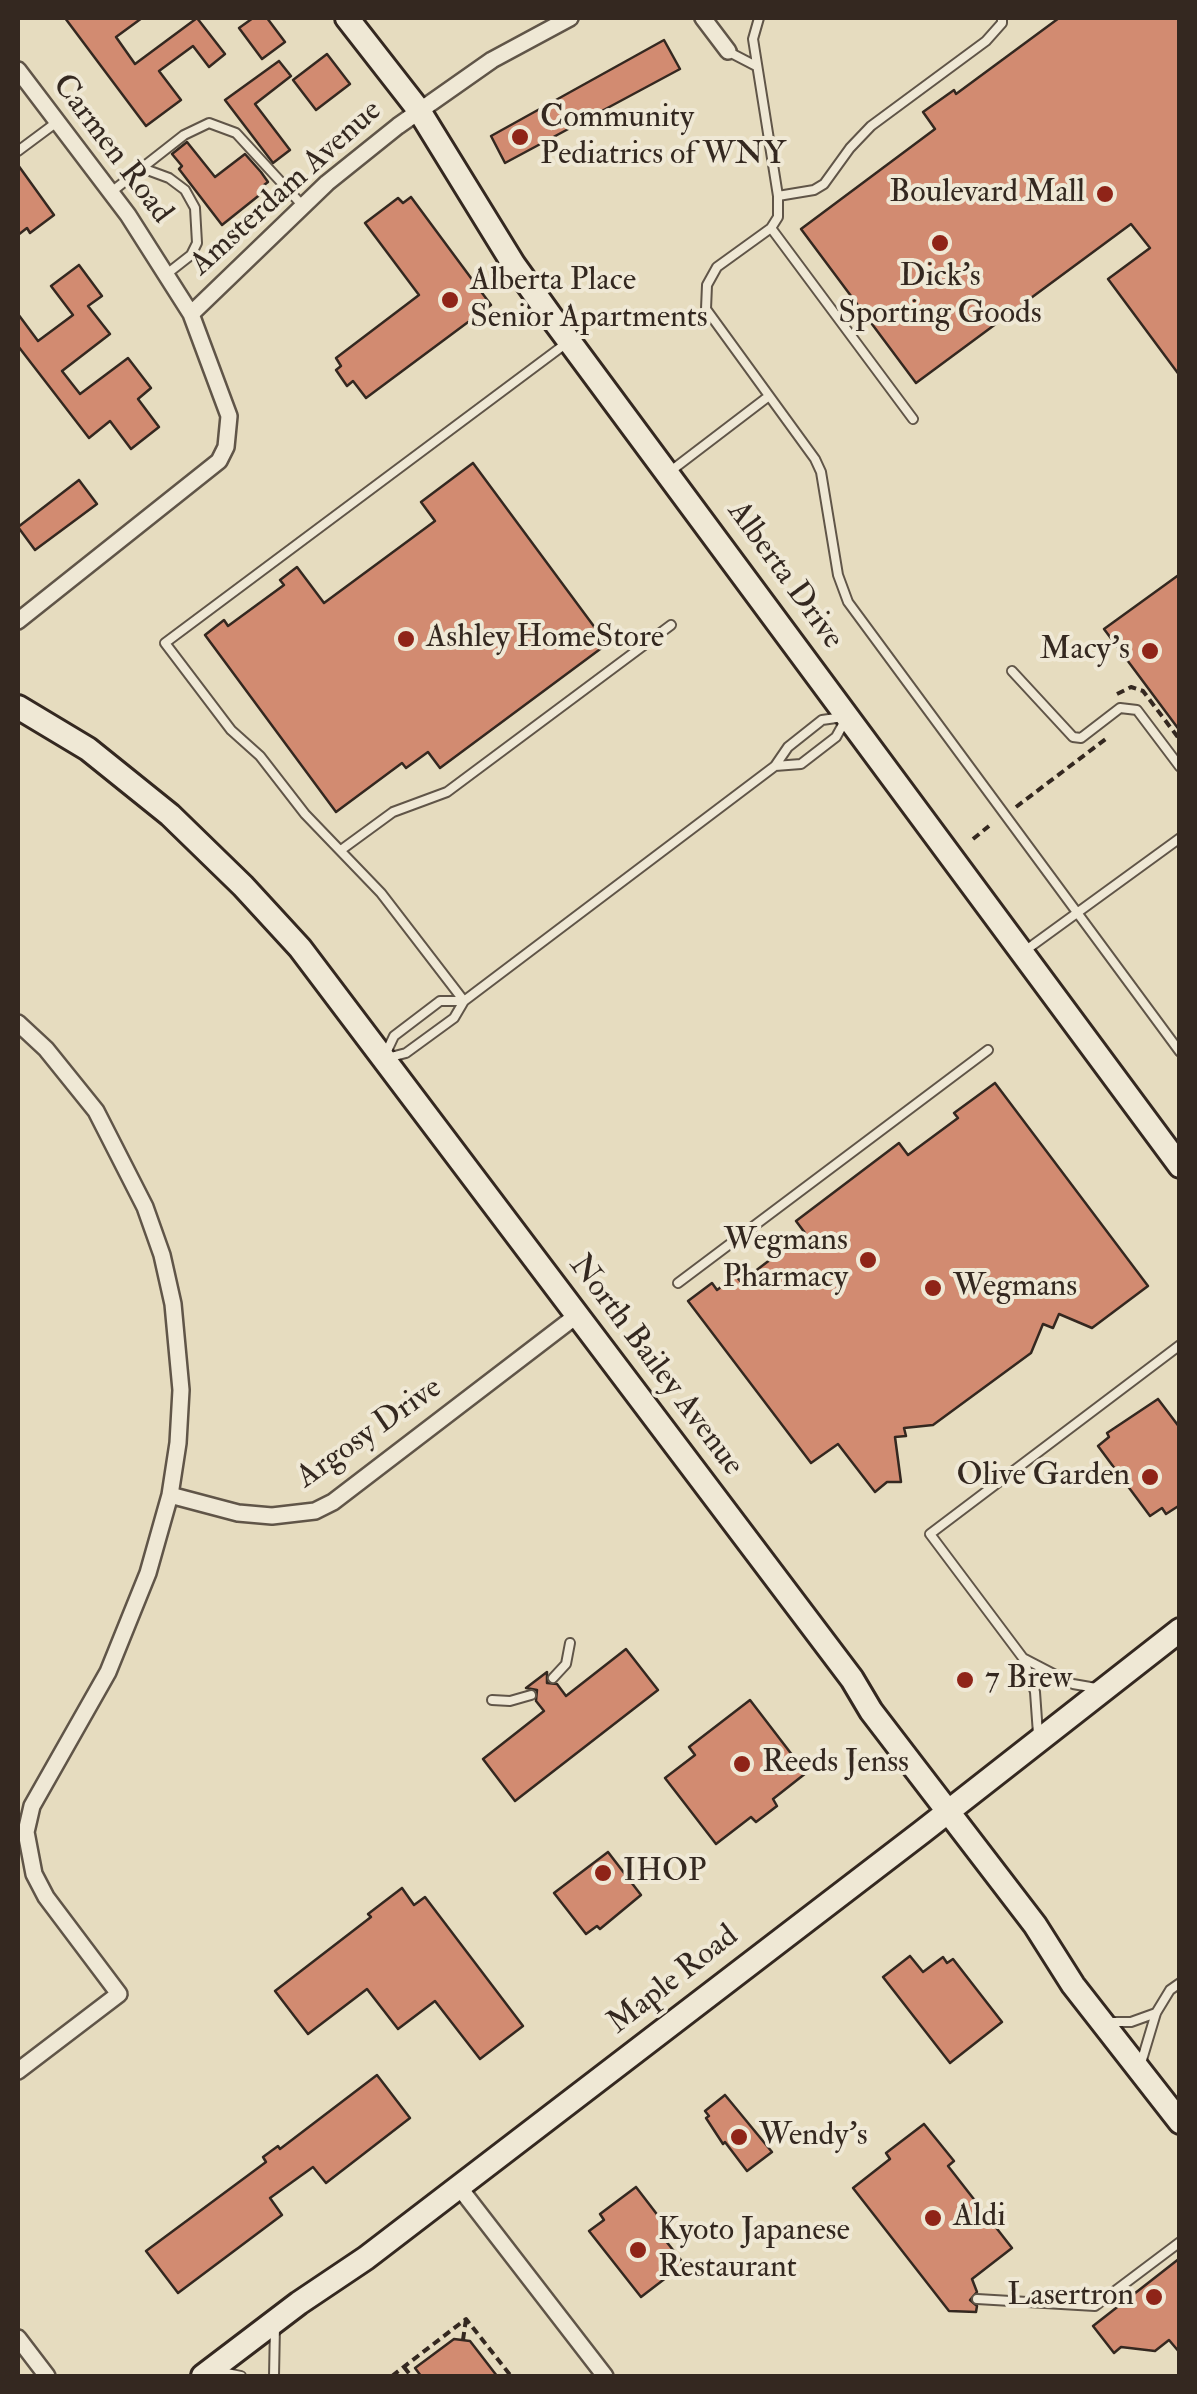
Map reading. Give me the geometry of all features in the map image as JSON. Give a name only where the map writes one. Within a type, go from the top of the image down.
[{"type":"street","name":"Alberta Drive","points":[[347,18],[418,109],[514,265],[569,341],[1180,1166]]},
{"type":"street","name":"Amsterdam Avenue","points":[[18,621],[219,462],[226,447],[230,416],[191,314],[303,206],[418,109],[492,60],[570,18]]},
{"type":"street","points":[[703,18],[728,51]]},
{"type":"street","name":"Carmen Road","points":[[18,70],[168,273],[191,314]]},
{"type":"street","name":"North Bailey Avenue","points":[[18,706],[102,760],[194,838],[300,948],[1035,1924],[1101,2022],[1180,2122]]},
{"type":"street","points":[[18,1022],[46,1048],[96,1111],[146,1207],[173,1304],[180,1390],[178,1443],[170,1495],[148,1573],[122,1639],[83,1719],[32,1806],[26,1832],[28,1853],[46,1897],[119,1994],[18,2071]]},
{"type":"street","name":"Argosy Drive","points":[[170,1495],[238,1513],[272,1516],[314,1511],[333,1502],[576,1316]]},
{"type":"street","name":"Maple Road","points":[[208,2374],[460,2187],[1180,1630]]},
{"type":"street","points":[[460,2187],[605,2376]]},
{"type":"street","points":[[18,2338],[47,2376]]},
{"type":"lane","points":[[758,18],[753,38],[778,217],[771,228],[717,267],[706,285],[705,297],[713,319],[815,460],[848,602],[1180,1052]]},
{"type":"lane","points":[[778,196],[814,190],[824,184],[871,126],[986,41],[1003,19]]},
{"type":"lane","points":[[728,51],[756,66]]},
{"type":"lane","points":[[18,151],[57,122]]},
{"type":"lane","points":[[110,192],[184,135],[209,123],[236,133],[303,206]]},
{"type":"lane","points":[[142,168],[169,178],[185,190],[194,208],[196,243],[191,255],[168,273]]},
{"type":"lane","points":[[771,228],[913,419]]},
{"type":"lane","points":[[464,1001],[381,893],[305,814],[260,756],[231,730],[165,643],[569,341]]},
{"type":"lane","points":[[668,473],[769,396]]},
{"type":"lane","points":[[342,850],[393,812],[446,792],[672,625]]},
{"type":"lane","points":[[1012,671],[1073,738],[1081,738],[1120,708],[1132,707],[1180,767]]},
{"type":"lane","points":[[775,766],[801,764],[836,737],[848,716]]},
{"type":"lane","points":[[384,1058],[406,1053],[454,1018],[464,1001],[775,766],[788,747],[822,720],[848,716]]},
{"type":"lane","points":[[1022,953],[1180,838]]},
{"type":"lane","points":[[384,1058],[394,1036],[440,1001],[464,1001]]},
{"type":"lane","points":[[678,1283],[988,1050]]},
{"type":"lane","points":[[1038,1739],[1035,1692],[1022,1658],[930,1534],[1180,1345]]},
{"type":"lane","points":[[552,1678],[566,1664],[570,1643]]},
{"type":"lane","points":[[1022,1658],[1073,1684],[1103,1689]]},
{"type":"lane","points":[[492,1700],[510,1701],[531,1694]]},
{"type":"lane","points":[[1140,2072],[1145,2042],[1156,2013],[1170,1990],[1180,1983]]},
{"type":"lane","points":[[1101,2022],[1131,2022],[1156,2013]]},
{"type":"lane","points":[[977,2300],[1096,2306],[1180,2242]]},
{"type":"lane","points":[[274,2376],[275,2322]]},
{"type":"lane","points":[[208,2374],[241,2376]]},
{"type":"path","points":[[1016,806],[1108,738]]},
{"type":"path","points":[[973,838],[989,826]]},
{"type":"path","points":[[462,2340],[466,2319]]},
{"type":"path","points":[[392,2376],[466,2319]]},
{"type":"path","points":[[466,2319],[510,2376]]},
{"type":"path","points":[[404,2367],[411,2376]]},
{"type":"building","points":[[65,18],[142,18],[116,37],[135,64],[197,18],[225,54],[209,67],[193,46],[159,71],[181,100],[146,126]]},
{"type":"building","points":[[253,18],[267,18],[285,42],[262,59],[239,28]]},
{"type":"building","points":[[1059,18],[1180,18],[1180,376],[1108,279],[1150,248],[1131,224],[916,383],[801,229],[935,129],[923,112],[954,90],[956,94]]},
{"type":"building","points":[[664,40],[680,69],[505,163],[491,136]]},
{"type":"building","points":[[327,54],[350,84],[316,110],[293,80]]},
{"type":"building","points":[[279,61],[291,76],[255,104],[290,150],[273,163],[225,100]]},
{"type":"building","points":[[187,142],[215,177],[245,154],[268,182],[264,185],[267,189],[222,225],[172,154]]},
{"type":"building","points":[[18,165],[54,215],[30,233],[27,228],[18,235]]},
{"type":"building","name":"Alberta Place Senior Apartments","points":[[411,197],[491,305],[366,398],[353,381],[347,386],[336,370],[341,366],[336,358],[419,295],[365,223],[398,198],[403,203]]},
{"type":"building","points":[[79,265],[102,296],[88,306],[110,334],[62,371],[80,394],[128,358],[151,388],[138,399],[159,427],[131,449],[110,421],[89,438],[18,346],[18,314],[38,341],[73,315],[51,286]]},
{"type":"building","name":"Ashley HomeStore","points":[[473,463],[607,644],[440,768],[428,752],[406,768],[402,763],[336,812],[205,635],[224,620],[228,626],[284,585],[280,580],[297,567],[324,603],[435,521],[421,502]]},
{"type":"building","points":[[79,480],[97,504],[35,550],[18,527]]},
{"type":"building","name":"Macy's","points":[[1180,574],[1180,731],[1104,629]]},
{"type":"building","name":"Wegmans","points":[[995,1083],[1148,1286],[1092,1328],[1059,1314],[1053,1328],[1043,1324],[1031,1353],[933,1425],[904,1428],[906,1436],[895,1437],[901,1482],[887,1482],[875,1492],[838,1444],[811,1463],[688,1301],[712,1283],[717,1290],[736,1276],[741,1282],[805,1233],[796,1221],[899,1143],[908,1155],[958,1118],[954,1113]]},
{"type":"building","name":"Olive Garden","points":[[1158,1399],[1180,1428],[1180,1505],[1166,1514],[1162,1508],[1150,1516],[1098,1446],[1109,1437],[1107,1433]]},
{"type":"building","points":[[626,1649],[658,1690],[515,1801],[483,1759],[544,1711],[536,1701],[537,1690],[526,1688],[547,1672],[547,1683],[557,1684],[566,1696]]},
{"type":"building","name":"Reeds Jenss","points":[[750,1700],[806,1773],[773,1799],[777,1806],[756,1822],[751,1817],[716,1844],[665,1778],[695,1755],[689,1747]]},
{"type":"building","name":"IHOP","points":[[608,1852],[641,1895],[600,1929],[597,1926],[586,1934],[554,1893]]},
{"type":"building","points":[[402,1888],[414,1905],[425,1897],[523,2026],[480,2059],[435,2001],[398,2029],[367,1989],[308,2034],[275,1991]]},
{"type":"building","points":[[910,1956],[923,1972],[943,1957],[947,1963],[953,1959],[1002,2022],[950,2063],[883,1977]]},
{"type":"building","points":[[377,2075],[410,2118],[326,2183],[313,2167],[270,2198],[282,2215],[178,2293],[146,2251],[266,2162],[263,2157],[278,2146],[280,2149]]},
{"type":"building","name":"Wendy's","points":[[725,2095],[772,2152],[747,2171],[706,2118],[709,2116],[705,2111]]},
{"type":"building","name":"Aldi","points":[[924,2124],[954,2161],[948,2166],[1012,2248],[972,2279],[977,2292],[970,2300],[977,2306],[976,2312],[949,2311],[853,2188],[890,2159],[886,2153]]},
{"type":"building","name":"Kyoto Japanese Restaurant","points":[[636,2187],[669,2230],[662,2236],[684,2264],[641,2297],[589,2231],[604,2220],[600,2214]]},
{"type":"building","name":"Lasertron","points":[[1180,2258],[1180,2353],[1169,2340],[1155,2351],[1121,2347],[1114,2353],[1093,2326]]},
{"type":"building","points":[[454,2339],[470,2341],[497,2376],[421,2376],[415,2368]]},
{"type":"place","name":"Community Pediatrics of WNY","points":[[520,137]]},
{"type":"place","name":"Boulevard Mall","points":[[1105,194]]},
{"type":"place","name":"Dick's Sporting Goods","points":[[940,243]]},
{"type":"place","name":"Alberta Place Senior Apartments","points":[[450,300]]},
{"type":"place","name":"Ashley HomeStore","points":[[406,639]]},
{"type":"place","name":"Macy's","points":[[1150,651]]},
{"type":"place","name":"Wegmans Pharmacy","points":[[868,1260]]},
{"type":"place","name":"Wegmans","points":[[933,1288]]},
{"type":"place","name":"Olive Garden","points":[[1150,1477]]},
{"type":"place","name":"7 Brew","points":[[965,1680]]},
{"type":"place","name":"Reeds Jenss","points":[[742,1764]]},
{"type":"place","name":"IHOP","points":[[603,1873]]},
{"type":"place","name":"Wendy's","points":[[739,2137]]},
{"type":"place","name":"Aldi","points":[[933,2218]]},
{"type":"place","name":"Kyoto Japanese Restaurant","points":[[638,2250]]},
{"type":"place","name":"Lasertron","points":[[1154,2297]]}]
